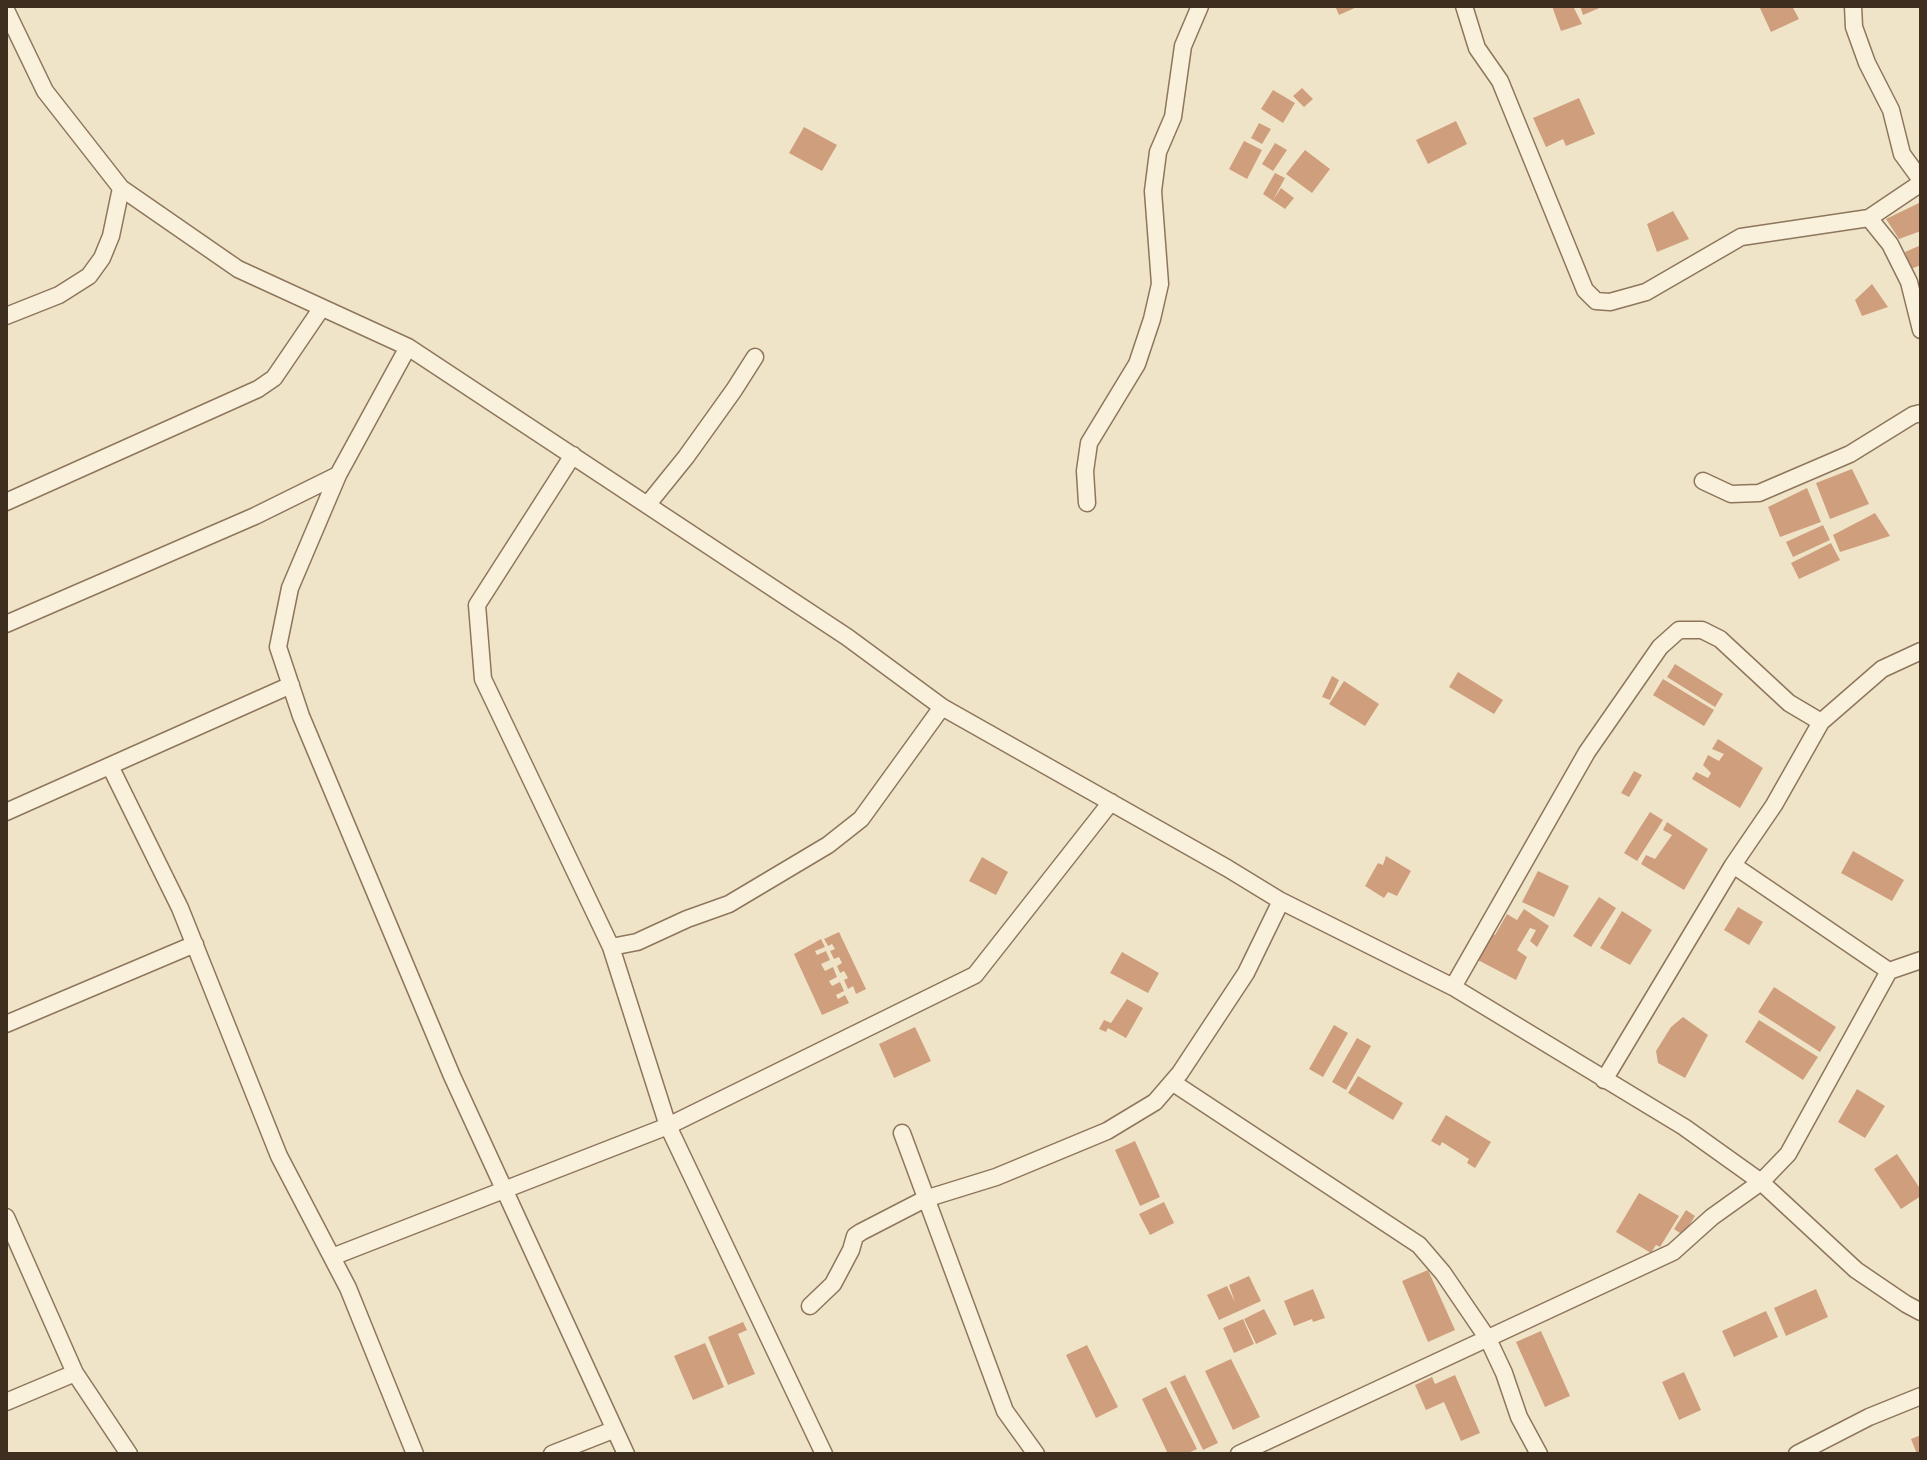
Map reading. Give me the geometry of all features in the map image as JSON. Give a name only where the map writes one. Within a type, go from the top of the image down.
[{"type":"street","points":[[1087,503],[1085,471],[1089,443],[1137,364],[1160,284],[1153,191],[1158,152],[1173,117],[1183,46],[1200,6]]},
{"type":"street","points":[[1464,6],[1477,48],[1500,81],[1585,290],[1596,301],[1610,302],[1646,292],[1741,237],[1869,218],[1921,182],[1902,154],[1891,110],[1867,63],[1854,27],[1853,6]]},
{"type":"street","points":[[6,10],[45,91],[121,188],[238,269],[408,347],[847,637],[942,707],[1281,901],[1453,987],[1684,1127],[1761,1182],[1856,1270],[1921,1312]]},
{"type":"street","points":[[7,312],[59,295],[89,276],[102,258],[111,236],[121,188]]},
{"type":"street","points":[[1869,218],[1890,244],[1909,282],[1921,330]]},
{"type":"street","points":[[6,502],[258,389],[274,378],[321,309]]},
{"type":"street","points":[[408,347],[338,475],[290,588],[278,647],[307,730],[440,1047],[626,1454]]},
{"type":"street","points":[[648,504],[686,457],[755,357]]},
{"type":"street","points":[[1703,481],[1731,494],[1759,493],[1850,454],[1921,413]]},
{"type":"street","points":[[573,455],[477,605],[483,679],[611,947],[668,1126],[824,1454]]},
{"type":"street","points":[[6,624],[255,516],[338,475]]},
{"type":"street","points":[[1453,987],[1587,752],[1660,647],[1679,630],[1702,630],[1720,639],[1789,703],[1821,722]]},
{"type":"street","points":[[1604,1080],[1733,865],[1774,805],[1821,722],[1882,669],[1921,651]]},
{"type":"street","points":[[6,812],[291,685]]},
{"type":"street","points":[[611,947],[637,942],[729,904],[828,845],[861,819],[942,707]]},
{"type":"street","points":[[110,766],[180,908],[279,1156],[348,1288],[415,1454]]},
{"type":"street","points":[[332,1257],[668,1126],[975,975],[1111,802]]},
{"type":"street","points":[[1733,865],[1889,971]]},
{"type":"street","points":[[810,1306],[833,1284],[855,1236],[925,1199],[996,1177],[1107,1131],[1155,1102],[1246,973],[1281,901]]},
{"type":"street","points":[[6,1024],[195,944]]},
{"type":"street","points":[[1239,1454],[1673,1252],[1712,1217],[1761,1182],[1788,1154],[1889,971],[1921,960]]},
{"type":"street","points":[[1172,1082],[1419,1245],[1443,1273],[1488,1339],[1519,1417],[1539,1454]]},
{"type":"street","points":[[902,1133],[1005,1411],[1036,1454]]},
{"type":"street","points":[[6,1217],[75,1373],[129,1454]]},
{"type":"street","points":[[6,1402],[75,1373]]},
{"type":"street","points":[[1797,1454],[1869,1417],[1921,1396]]},
{"type":"street","points":[[552,1454],[613,1430]]},
{"type":"building","points":[[1335,6],[1359,6],[1339,15]]},
{"type":"building","points":[[1552,6],[1573,6],[1582,24],[1561,31]]},
{"type":"building","points":[[1580,6],[1604,6],[1583,15]]},
{"type":"building","points":[[1759,6],[1792,6],[1799,19],[1771,32]]},
{"type":"building","points":[[1302,88],[1313,99],[1304,107],[1293,96]]},
{"type":"building","points":[[1273,90],[1295,103],[1283,123],[1261,109]]},
{"type":"building","points":[[1579,98],[1595,134],[1566,146],[1563,139],[1546,147],[1533,118]]},
{"type":"building","points":[[1456,121],[1467,144],[1428,164],[1416,140]]},
{"type":"building","points":[[1259,123],[1271,129],[1262,144],[1251,138]]},
{"type":"building","points":[[804,127],[837,145],[822,171],[789,153]]},
{"type":"building","points":[[1244,141],[1262,150],[1247,179],[1229,169]]},
{"type":"building","points":[[1275,143],[1287,150],[1273,171],[1262,164]]},
{"type":"building","points":[[1305,150],[1330,169],[1312,193],[1286,174]]},
{"type":"building","points":[[1275,173],[1285,178],[1273,200],[1281,188],[1294,198],[1285,209],[1263,194]]},
{"type":"building","points":[[1921,202],[1921,231],[1899,239],[1886,219]]},
{"type":"building","points":[[1673,211],[1689,239],[1657,252],[1647,224]]},
{"type":"building","points":[[1921,245],[1921,265],[1911,269],[1905,252]]},
{"type":"building","points":[[1872,284],[1888,307],[1862,316],[1855,300]]},
{"type":"building","points":[[1852,469],[1869,504],[1830,519],[1816,483]]},
{"type":"building","points":[[1807,488],[1821,522],[1780,537],[1768,507]]},
{"type":"building","points":[[1875,513],[1890,536],[1840,552],[1833,535]]},
{"type":"building","points":[[1823,525],[1830,540],[1793,557],[1786,542]]},
{"type":"building","points":[[1831,543],[1840,560],[1799,579],[1791,563]]},
{"type":"building","points":[[1675,664],[1723,694],[1715,707],[1667,677]]},
{"type":"building","points":[[1458,672],[1503,700],[1494,714],[1449,687]]},
{"type":"building","points":[[1332,676],[1339,680],[1330,700],[1322,697]]},
{"type":"building","points":[[1663,679],[1714,710],[1704,726],[1653,695]]},
{"type":"building","points":[[1344,681],[1379,704],[1365,726],[1329,704]]},
{"type":"building","points":[[1718,739],[1763,768],[1740,808],[1692,779],[1696,772],[1708,778],[1711,773],[1703,765],[1708,755],[1719,761],[1724,754],[1712,749]]},
{"type":"building","points":[[1634,771],[1642,775],[1629,797],[1621,793]]},
{"type":"building","points":[[1650,812],[1663,820],[1637,861],[1624,853]]},
{"type":"building","points":[[1667,822],[1708,849],[1684,890],[1641,864],[1646,855],[1655,859],[1672,835],[1663,830]]},
{"type":"building","points":[[1853,851],[1904,880],[1892,901],[1841,873]]},
{"type":"building","points":[[1386,856],[1411,871],[1397,896],[1388,892],[1384,898],[1365,886],[1378,863],[1383,865]]},
{"type":"building","points":[[982,857],[1008,872],[996,895],[969,881]]},
{"type":"building","points":[[1538,871],[1569,886],[1554,917],[1522,902]]},
{"type":"building","points":[[1599,897],[1616,908],[1591,947],[1573,936]]},
{"type":"building","points":[[1738,907],[1763,922],[1749,945],[1724,930]]},
{"type":"building","points":[[1524,909],[1549,926],[1537,947],[1530,941],[1536,930],[1530,928],[1517,950],[1527,957],[1516,980],[1476,959],[1507,914],[1517,920]]},
{"type":"building","points":[[1622,911],[1652,930],[1630,965],[1600,948]]},
{"type":"building","points":[[839,932],[866,989],[856,994],[853,986],[848,989],[844,971],[840,973],[837,966],[842,963],[839,957],[834,959],[830,951],[835,949],[832,944],[828,946],[824,939]]},
{"type":"building","points":[[821,939],[825,947],[815,951],[817,955],[826,951],[830,960],[821,964],[825,971],[833,967],[837,977],[829,981],[832,986],[840,982],[844,991],[836,995],[838,999],[845,995],[849,1003],[822,1015],[794,954]]},
{"type":"building","points":[[1122,952],[1159,973],[1148,993],[1110,973]]},
{"type":"building","points":[[1774,987],[1836,1027],[1820,1052],[1758,1012]]},
{"type":"building","points":[[1127,999],[1143,1008],[1126,1038],[1108,1028],[1106,1032],[1099,1029],[1104,1020],[1111,1023]]},
{"type":"building","points":[[1683,1017],[1708,1035],[1685,1078],[1658,1063],[1656,1051],[1671,1027]]},
{"type":"building","points":[[1759,1020],[1818,1057],[1803,1080],[1745,1042]]},
{"type":"building","points":[[1334,1025],[1348,1033],[1323,1077],[1309,1069]]},
{"type":"building","points":[[915,1027],[931,1061],[894,1078],[879,1044]]},
{"type":"building","points":[[1357,1038],[1371,1046],[1346,1090],[1332,1082]]},
{"type":"building","points":[[1358,1076],[1403,1103],[1393,1120],[1348,1093]]},
{"type":"building","points":[[1857,1089],[1885,1106],[1865,1138],[1838,1122]]},
{"type":"building","points":[[1446,1115],[1491,1142],[1475,1168],[1467,1163],[1469,1159],[1442,1142],[1440,1146],[1431,1141]]},
{"type":"building","points":[[1135,1141],[1160,1197],[1140,1206],[1115,1150]]},
{"type":"building","points":[[1897,1154],[1921,1190],[1921,1196],[1901,1209],[1874,1169]]},
{"type":"building","points":[[1639,1193],[1679,1216],[1660,1247],[1656,1245],[1651,1253],[1616,1232]]},
{"type":"building","points":[[1164,1202],[1174,1223],[1150,1235],[1139,1214]]},
{"type":"building","points":[[1686,1210],[1695,1216],[1683,1235],[1674,1229]]},
{"type":"building","points":[[1428,1270],[1455,1330],[1428,1342],[1402,1281]]},
{"type":"building","points":[[1249,1276],[1261,1301],[1219,1320],[1207,1295],[1227,1286],[1235,1302],[1229,1285]]},
{"type":"building","points":[[1313,1289],[1325,1318],[1294,1326],[1284,1301]]},
{"type":"building","points":[[1816,1289],[1828,1317],[1786,1336],[1774,1308]]},
{"type":"building","points":[[1264,1309],[1277,1334],[1256,1344],[1244,1319]]},
{"type":"building","points":[[1766,1311],[1778,1337],[1734,1357],[1722,1331]]},
{"type":"building","points":[[1243,1319],[1254,1344],[1234,1353],[1223,1328]]},
{"type":"building","points":[[743,1322],[747,1330],[738,1334],[755,1374],[728,1385],[708,1337]]},
{"type":"building","points":[[1541,1331],[1570,1396],[1545,1407],[1516,1342]]},
{"type":"building","points":[[705,1343],[724,1387],[693,1400],[674,1356]]},
{"type":"building","points":[[1087,1345],[1118,1407],[1096,1418],[1066,1355]]},
{"type":"building","points":[[1231,1359],[1260,1417],[1233,1430],[1205,1371]]},
{"type":"building","points":[[1684,1372],[1701,1410],[1679,1420],[1662,1382]]},
{"type":"building","points":[[1185,1375],[1218,1443],[1203,1450],[1170,1382]]},
{"type":"building","points":[[1455,1375],[1480,1433],[1461,1441],[1444,1402],[1426,1410],[1415,1385],[1432,1377],[1435,1384]]},
{"type":"building","points":[[1166,1387],[1197,1449],[1186,1454],[1168,1454],[1142,1399]]},
{"type":"building","points":[[1921,1435],[1921,1454],[1917,1454],[1911,1439]]}]
